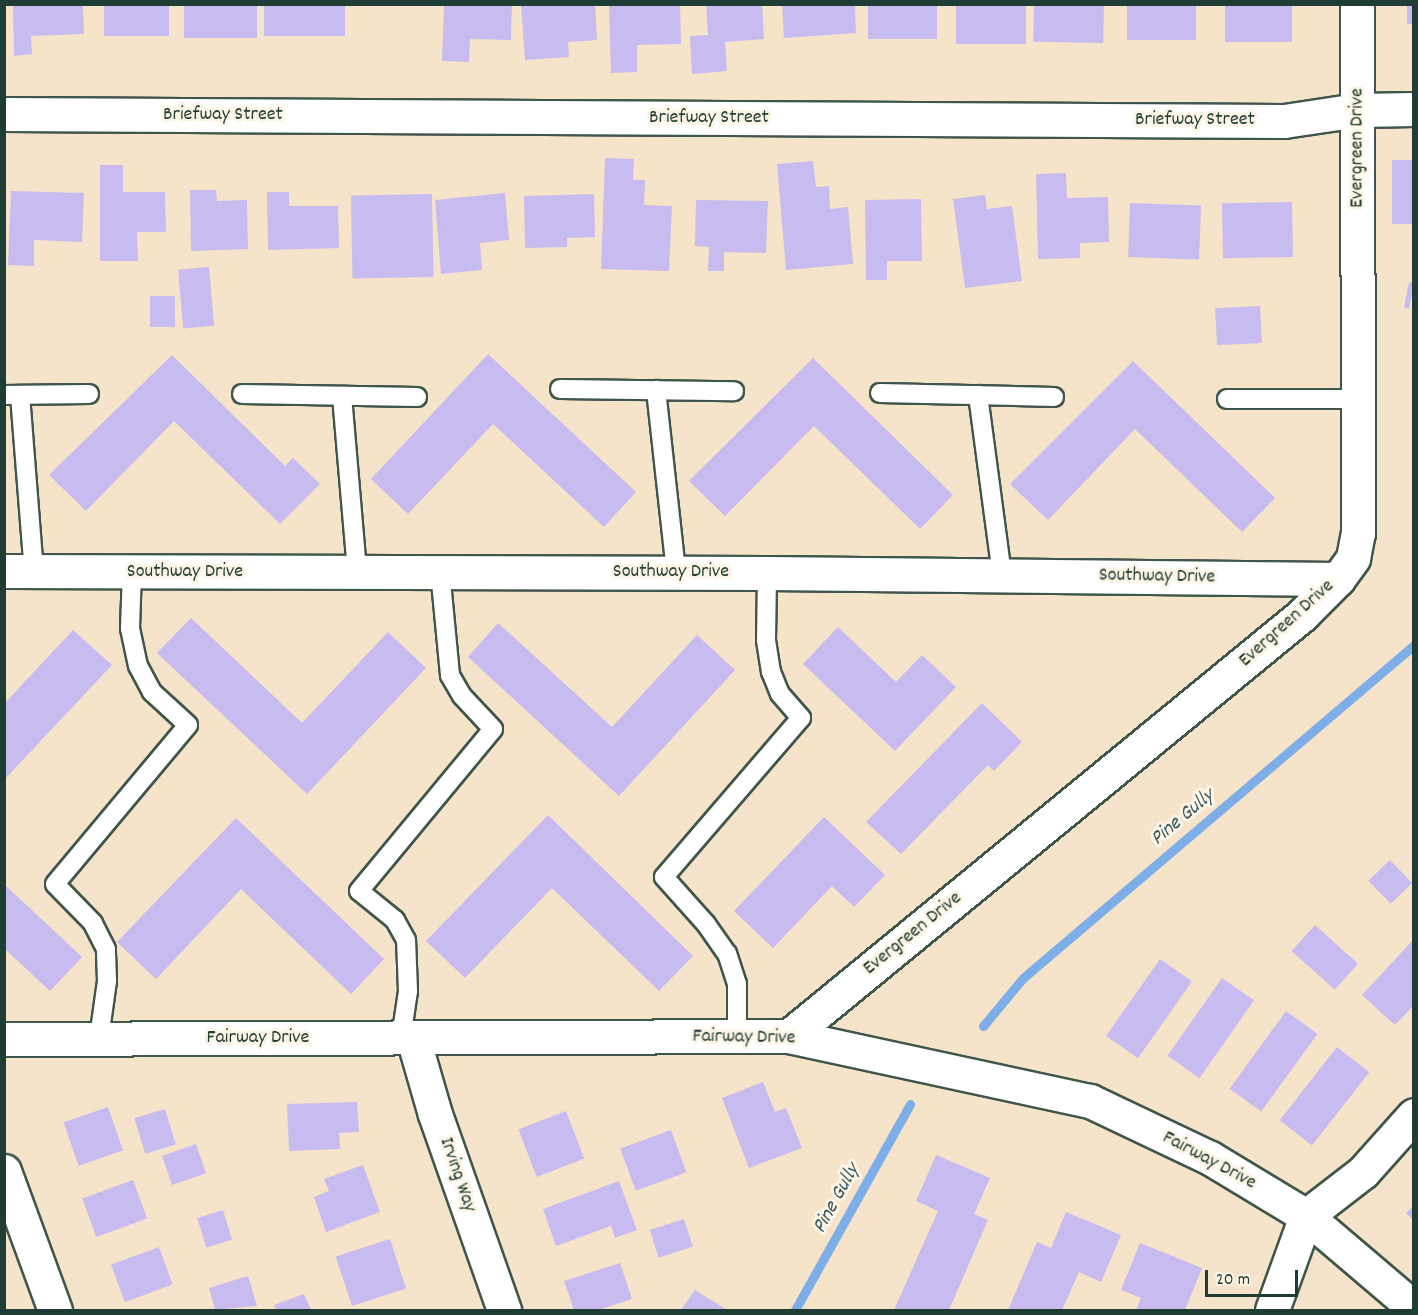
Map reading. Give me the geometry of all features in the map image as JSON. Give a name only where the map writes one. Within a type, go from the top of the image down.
[{"type":"street","name":"Evergreen Drive","points":[[789,1036],[1302,615],[1338,579],[1353,558],[1358,533],[1357,4]]},
{"type":"street","name":"Briefway Street","points":[[4,114],[1284,121],[1358,111],[1413,109]]},
{"type":"street","name":"Southway Drive","points":[[19,571],[676,572],[1338,579]]},
{"type":"street","name":"Fairway Drive","points":[[4,1039],[789,1036],[1090,1101],[1210,1158],[1306,1216],[1413,1308]]},
{"type":"street","name":"Irving Way","points":[[407,1038],[504,1311]]},
{"type":"street","points":[[1272,1311],[1306,1216],[1363,1172],[1413,1115]]},
{"type":"street","points":[[4,1171],[55,1311]]},
{"type":"lane","points":[[560,389],[734,391]]},
{"type":"lane","points":[[656,390],[676,572]]},
{"type":"lane","points":[[880,393],[1054,397]]},
{"type":"lane","points":[[19,571],[12,395],[89,394]]},
{"type":"lane","points":[[242,394],[417,397]]},
{"type":"lane","points":[[978,395],[1002,575]]},
{"type":"lane","points":[[342,396],[357,572]]},
{"type":"lane","points":[[1227,399],[1358,399]]},
{"type":"lane","points":[[99,1038],[107,981],[106,949],[93,923],[55,884],[188,724],[152,692],[138,666],[130,628],[132,572]]},
{"type":"lane","points":[[407,1038],[409,974],[406,940],[395,920],[359,891],[493,729],[462,696],[450,675],[440,572]]},
{"type":"lane","points":[[737,1036],[736,984],[728,954],[664,877],[801,718],[780,694],[771,672],[766,640],[767,573]]},
{"type":"building","points":[[13,4],[83,4],[84,34],[31,36],[32,54],[14,56]]},
{"type":"building","points":[[104,4],[169,4],[169,36],[104,36]]},
{"type":"building","points":[[184,4],[257,4],[257,38],[184,38]]},
{"type":"building","points":[[264,4],[345,4],[345,36],[264,36]]},
{"type":"building","points":[[444,4],[512,4],[511,40],[470,39],[469,62],[442,61]]},
{"type":"building","points":[[521,4],[595,4],[597,40],[568,42],[569,57],[525,60]]},
{"type":"building","points":[[609,4],[680,4],[681,44],[637,45],[637,72],[611,73]]},
{"type":"building","points":[[706,4],[762,4],[764,39],[725,42],[727,71],[692,74],[690,36],[708,35]]},
{"type":"building","points":[[782,4],[855,4],[856,33],[784,38]]},
{"type":"building","points":[[868,4],[937,4],[937,39],[868,39]]},
{"type":"building","points":[[956,4],[1026,4],[1026,44],[956,44]]},
{"type":"building","points":[[1034,4],[1104,4],[1103,43],[1033,42]]},
{"type":"building","points":[[1127,4],[1196,4],[1196,40],[1127,40]]},
{"type":"building","points":[[1225,4],[1292,4],[1292,42],[1225,42]]},
{"type":"building","points":[[1407,5],[1414,5],[1414,24],[1407,24]]},
{"type":"building","points":[[605,158],[634,159],[633,180],[645,180],[644,205],[672,206],[669,271],[601,269]]},
{"type":"building","points":[[1392,160],[1414,160],[1414,224],[1392,224]]},
{"type":"building","points":[[813,161],[816,187],[829,186],[830,209],[848,207],[853,264],[786,270],[777,164]]},
{"type":"building","points":[[100,165],[123,165],[123,192],[165,192],[166,232],[137,232],[138,261],[100,261]]},
{"type":"building","points":[[1066,173],[1067,198],[1108,197],[1109,242],[1080,243],[1080,258],[1038,259],[1036,174]]},
{"type":"building","points":[[190,190],[216,190],[217,201],[247,200],[248,249],[191,251]]},
{"type":"building","points":[[11,191],[84,193],[82,242],[34,240],[34,266],[8,265]]},
{"type":"building","points":[[267,192],[289,192],[289,206],[338,206],[339,248],[268,250]]},
{"type":"building","points":[[505,193],[509,240],[480,243],[482,270],[441,274],[435,200]]},
{"type":"building","points":[[432,194],[433,277],[352,278],[351,195]]},
{"type":"building","points":[[594,194],[595,237],[567,238],[567,247],[525,248],[524,196]]},
{"type":"building","points":[[985,195],[987,209],[1012,206],[1022,281],[965,288],[953,199]]},
{"type":"building","points":[[921,199],[922,261],[887,261],[887,280],[866,280],[865,200]]},
{"type":"building","points":[[696,200],[768,201],[766,253],[724,252],[724,271],[708,271],[709,247],[695,246]]},
{"type":"building","points":[[1292,202],[1293,257],[1223,258],[1222,203]]},
{"type":"building","points":[[1130,203],[1201,205],[1199,259],[1128,257]]},
{"type":"building","points":[[209,267],[214,326],[183,328],[178,270]]},
{"type":"building","points":[[1409,282],[1414,283],[1409,308],[1404,308]]},
{"type":"building","points":[[150,296],[175,296],[175,327],[150,327]]},
{"type":"building","points":[[1260,306],[1262,343],[1217,345],[1215,308]]},
{"type":"building","points":[[488,354],[636,492],[604,527],[493,424],[408,514],[371,479]]},
{"type":"building","points":[[172,355],[285,466],[293,458],[320,484],[280,524],[174,421],[86,511],[49,475]]},
{"type":"building","points":[[813,358],[953,495],[920,529],[814,426],[725,516],[689,481]]},
{"type":"building","points":[[1133,361],[1275,498],[1242,532],[1135,429],[1048,520],[1010,484]]},
{"type":"building","points":[[191,618],[302,723],[388,632],[426,668],[307,794],[157,653]]},
{"type":"building","points":[[498,623],[612,727],[697,635],[735,670],[619,796],[468,657]]},
{"type":"building","points":[[838,627],[896,682],[922,655],[956,687],[895,751],[803,664]]},
{"type":"building","points":[[73,630],[112,665],[4,780],[4,704]]},
{"type":"building","points":[[982,703],[1022,742],[994,771],[988,765],[901,854],[866,822]]},
{"type":"building","points":[[548,815],[693,956],[659,991],[552,888],[465,978],[426,941]]},
{"type":"building","points":[[824,817],[885,875],[854,907],[832,886],[773,948],[734,911]]},
{"type":"building","points":[[236,818],[384,959],[351,994],[241,889],[156,979],[117,942]]},
{"type":"building","points":[[1390,860],[1412,883],[1391,904],[1368,881]]},
{"type":"building","points":[[4,884],[82,957],[50,991],[4,948]]},
{"type":"building","points":[[1315,925],[1358,964],[1335,990],[1292,951]]},
{"type":"building","points":[[1414,939],[1414,1005],[1395,1025],[1362,995]]},
{"type":"building","points":[[1160,959],[1192,981],[1138,1058],[1106,1036]]},
{"type":"building","points":[[1222,978],[1254,1000],[1199,1078],[1168,1056]]},
{"type":"building","points":[[1286,1011],[1318,1034],[1261,1112],[1230,1089]]},
{"type":"building","points":[[1337,1047],[1369,1072],[1312,1146],[1280,1120]]},
{"type":"building","points":[[763,1082],[775,1112],[786,1108],[802,1148],[749,1168],[722,1098]]},
{"type":"building","points":[[357,1102],[359,1132],[339,1133],[340,1149],[289,1151],[287,1104]]},
{"type":"building","points":[[108,1107],[123,1150],[79,1166],[64,1122]]},
{"type":"building","points":[[165,1109],[176,1144],[145,1154],[134,1118]]},
{"type":"building","points":[[566,1111],[584,1159],[537,1177],[518,1129]]},
{"type":"building","points":[[671,1130],[686,1172],[636,1191],[620,1148]]},
{"type":"building","points":[[196,1144],[206,1173],[172,1185],[162,1156]]},
{"type":"building","points":[[936,1155],[990,1178],[974,1214],[988,1220],[949,1310],[894,1310],[938,1211],[916,1201]]},
{"type":"building","points":[[363,1165],[380,1212],[326,1232],[314,1197],[329,1191],[324,1179]]},
{"type":"building","points":[[133,1180],[147,1219],[96,1237],[82,1198]]},
{"type":"building","points":[[619,1181],[637,1230],[615,1238],[611,1226],[556,1246],[543,1209]]},
{"type":"building","points":[[1414,1205],[1414,1221],[1406,1213]]},
{"type":"building","points":[[223,1210],[232,1240],[206,1248],[197,1218]]},
{"type":"building","points":[[1066,1212],[1121,1235],[1101,1282],[1079,1272],[1062,1310],[1008,1310],[1037,1242],[1051,1248]]},
{"type":"building","points":[[684,1219],[693,1247],[659,1258],[650,1230]]},
{"type":"building","points":[[390,1239],[406,1288],[352,1306],[336,1257]]},
{"type":"building","points":[[1140,1243],[1202,1268],[1185,1310],[1136,1310],[1141,1298],[1121,1290]]},
{"type":"building","points":[[159,1247],[173,1285],[125,1302],[111,1264]]},
{"type":"building","points":[[620,1263],[632,1299],[598,1310],[574,1310],[564,1281]]},
{"type":"building","points":[[248,1276],[257,1306],[215,1310],[209,1288]]},
{"type":"building","points":[[695,1290],[727,1310],[681,1310]]},
{"type":"building","points":[[304,1294],[311,1310],[276,1310],[274,1305]]},
{"type":"waterway","name":"Pine Gully","points":[[983,1026],[1023,978],[1414,645]]},
{"type":"waterway","name":"Pine Gully","points":[[795,1310],[910,1104]]}]
